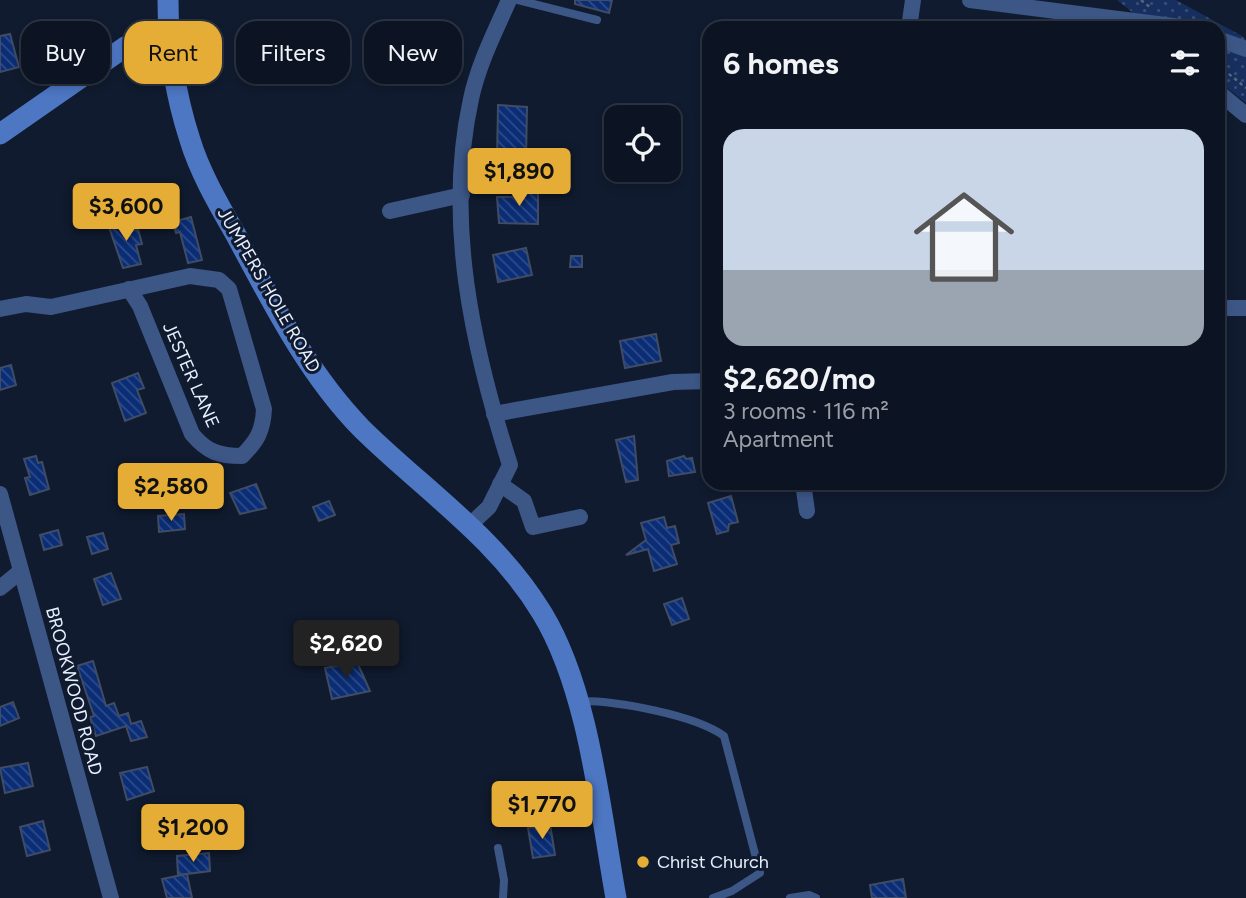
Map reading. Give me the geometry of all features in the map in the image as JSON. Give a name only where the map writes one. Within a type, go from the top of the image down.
[{"type":"main road","name":"JUMPERS HOLE ROAD","points":[[167,0],[168,21]]},
{"type":"main road","points":[[0,134],[124,48]]},
{"type":"main road","name":"JUMPERS HOLE ROAD","points":[[176,84],[190,142],[200,165],[252,266],[316,375],[364,430],[471,524],[543,615],[568,669],[577,701],[617,898]]},
{"type":"street","points":[[471,524],[489,507],[510,465],[477,350],[463,248],[461,160],[471,97],[509,0]]},
{"type":"street","points":[[910,21],[913,0]]},
{"type":"street","points":[[970,0],[1112,21]]},
{"type":"street","points":[[1225,42],[1246,49]]},
{"type":"street","points":[[1225,98],[1246,115]]},
{"type":"street","points":[[390,211],[462,195]]},
{"type":"street","name":"JESTER LANE","points":[[0,309],[26,304],[51,307],[129,289],[190,276],[219,279],[229,289],[264,410],[263,428],[256,443],[242,456],[222,456],[205,450],[192,434],[140,306],[129,289]]},
{"type":"street","points":[[1225,308],[1246,308]]},
{"type":"street","points":[[494,414],[673,382],[702,381]]},
{"type":"street","points":[[500,484],[524,501],[533,527],[580,517]]},
{"type":"street","points":[[804,490],[807,511]]},
{"type":"street","name":"BROOKWOOD ROAD","points":[[0,494],[111,898]]},
{"type":"street","points":[[0,588],[21,570]]},
{"type":"lane","points":[[518,0],[597,20]]},
{"type":"lane","points":[[577,701],[603,701],[707,724],[723,736],[760,873],[732,891],[713,898]]},
{"type":"lane","points":[[498,848],[504,880],[503,898]]},
{"type":"lane","points":[[790,898],[809,895],[817,898]]},
{"type":"path","points":[[1225,71],[1246,88]]},
{"type":"shaded area","points":[[1117,0],[1176,0],[1214,21],[1143,21]]},
{"type":"shaded area","points":[[1225,27],[1246,40],[1246,103],[1225,86]]},
{"type":"building","points":[[575,0],[612,0],[609,13],[575,4]]},
{"type":"building","points":[[10,34],[19,67],[0,72],[0,36]]},
{"type":"building","points":[[498,105],[527,107],[526,158],[497,161]]},
{"type":"building","points":[[541,164],[554,164],[554,182],[541,182]]},
{"type":"building","points":[[538,190],[538,224],[499,223],[497,197],[517,197],[517,191]]},
{"type":"building","points":[[191,217],[202,260],[188,263],[180,232],[176,233],[173,222]]},
{"type":"building","points":[[129,219],[132,231],[138,229],[142,244],[136,245],[141,264],[123,268],[108,224]]},
{"type":"building","points":[[526,248],[532,275],[498,282],[493,255]]},
{"type":"building","points":[[571,256],[582,256],[582,267],[570,267]]},
{"type":"building","points":[[656,334],[661,361],[625,368],[620,341]]},
{"type":"building","points":[[11,365],[16,385],[0,390],[0,368]]},
{"type":"building","points":[[138,373],[144,388],[137,390],[146,413],[125,421],[112,383]]},
{"type":"building","points":[[634,436],[638,480],[626,482],[616,440]]},
{"type":"building","points":[[36,456],[38,463],[42,462],[49,489],[30,495],[25,478],[30,477],[24,459]]},
{"type":"building","points":[[684,456],[686,459],[692,458],[695,472],[669,476],[667,461]]},
{"type":"building","points":[[256,484],[266,508],[240,514],[230,493]]},
{"type":"building","points":[[731,496],[738,522],[729,524],[728,531],[717,534],[708,503]]},
{"type":"building","points":[[329,501],[335,515],[319,521],[313,507]]},
{"type":"building","points":[[184,514],[185,529],[159,532],[158,516]]},
{"type":"building","points":[[664,517],[667,528],[675,526],[679,543],[671,545],[677,564],[654,571],[648,549],[626,555],[646,540],[641,523]]},
{"type":"building","points":[[58,530],[62,545],[44,550],[40,535]]},
{"type":"building","points":[[103,533],[108,549],[92,554],[87,537]]},
{"type":"building","points":[[111,573],[121,599],[103,605],[94,579]]},
{"type":"building","points":[[682,598],[689,619],[672,625],[664,604]]},
{"type":"building","points":[[93,661],[106,706],[114,703],[119,716],[128,713],[131,724],[141,721],[147,737],[131,741],[126,726],[96,736],[90,717],[94,716],[77,666]]},
{"type":"building","points":[[357,662],[370,691],[332,699],[325,668]]},
{"type":"building","points":[[13,702],[19,718],[0,726],[0,707]]},
{"type":"building","points":[[28,763],[33,786],[5,793],[0,768]]},
{"type":"building","points":[[147,767],[154,791],[127,800],[120,773]]},
{"type":"building","points":[[43,821],[50,850],[27,856],[20,827]]},
{"type":"building","points":[[550,824],[555,855],[533,858],[528,828]]},
{"type":"building","points":[[209,853],[210,871],[178,875],[177,856]]},
{"type":"building","points":[[187,874],[192,898],[167,898],[162,879]]},
{"type":"building","points":[[903,879],[906,898],[872,898],[870,885]]},
{"type":"place","name":"Christ Church","points":[[643,862]]}]
